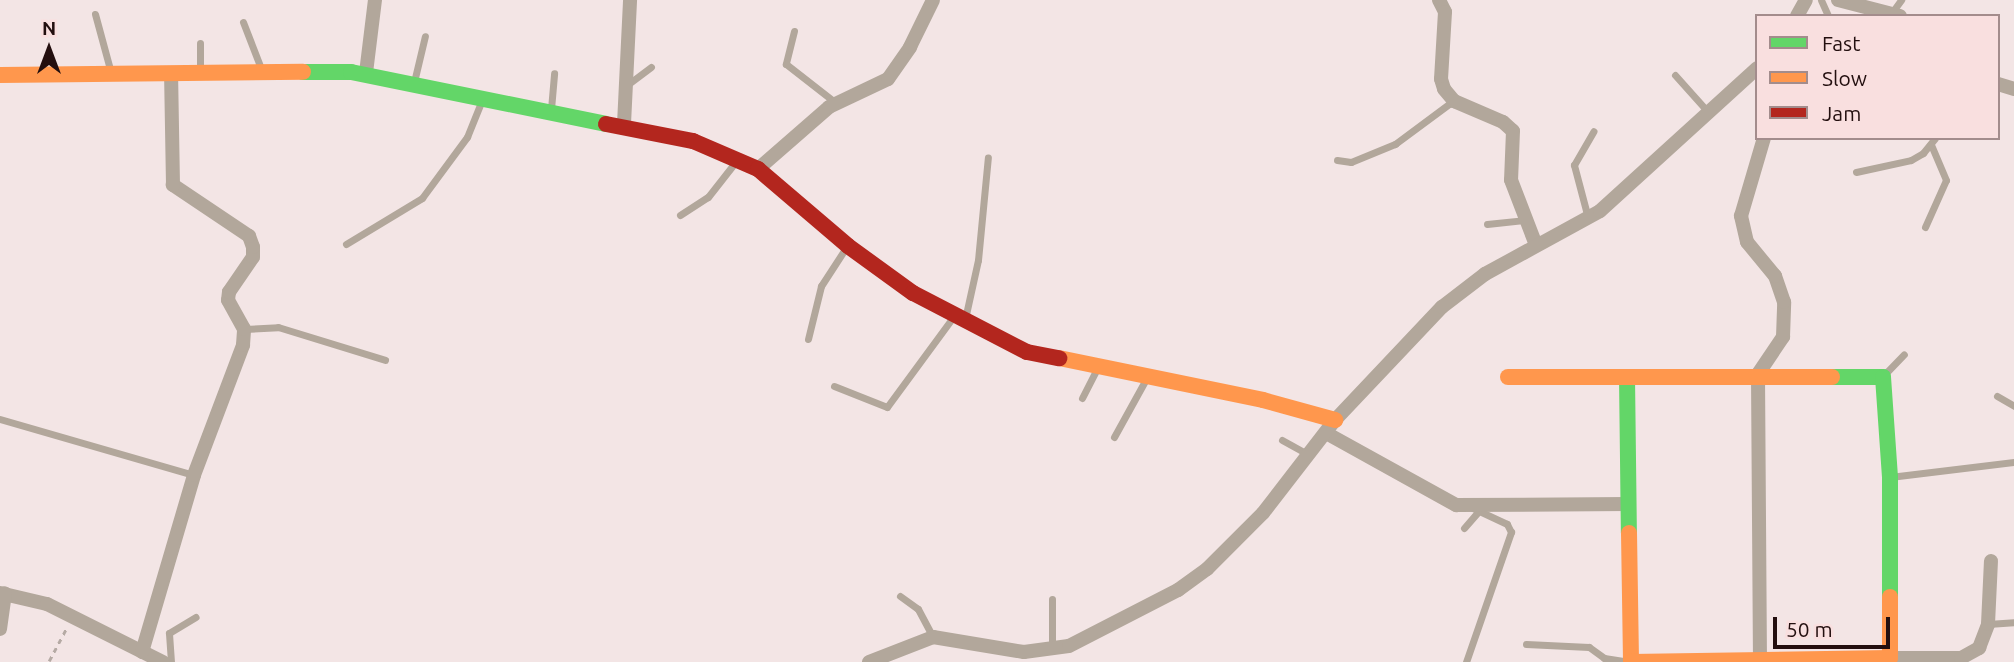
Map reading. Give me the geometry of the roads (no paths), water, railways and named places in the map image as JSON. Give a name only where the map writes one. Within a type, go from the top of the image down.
[{"type":"street","points":[[366,73],[375,0]]},
{"type":"street","points":[[624,124],[630,0]]},
{"type":"street","points":[[758,169],[836,103],[880,85],[894,73],[933,0]]},
{"type":"street","points":[[1439,0],[1446,12],[1441,79],[1454,101],[1503,122],[1513,131],[1511,180],[1524,220],[1536,245]]},
{"type":"street","points":[[1838,0],[1898,9]]},
{"type":"street","points":[[869,662],[933,637],[1024,652],[1052,650],[1098,634],[1207,569],[1263,513],[1330,426],[1442,307],[1485,274],[1588,219],[1710,114],[1755,70]]},
{"type":"street","points":[[142,652],[194,475],[243,345],[244,329],[229,300],[229,292],[253,257],[253,247],[248,236],[173,186],[171,73]]},
{"type":"street","points":[[0,75],[366,73],[624,124],[693,141],[758,169],[848,246],[959,320],[1027,352],[1097,369],[1263,400],[1330,426],[1435,497],[1474,509],[1628,504]]},
{"type":"street","points":[[1760,661],[1758,374],[1785,330],[1781,288],[1741,226],[1763,140]]},
{"type":"street","points":[[1508,377],[1758,374],[1883,377],[1890,477],[1890,658]]},
{"type":"street","points":[[1627,377],[1631,662],[1961,658],[1979,648],[1988,624],[1991,561]]},
{"type":"street","points":[[0,629],[2,593],[47,604],[163,662]]},
{"type":"lane","points":[[95,14],[112,74]]},
{"type":"lane","points":[[243,22],[262,72]]},
{"type":"lane","points":[[794,31],[786,64],[836,103]]},
{"type":"lane","points":[[414,82],[425,36]]},
{"type":"lane","points":[[200,43],[200,73]]},
{"type":"lane","points":[[627,85],[651,67]]},
{"type":"lane","points":[[551,110],[554,73]]},
{"type":"lane","points":[[1675,75],[1710,114]]},
{"type":"lane","points":[[346,244],[422,198],[467,137],[483,96]]},
{"type":"lane","points":[[1336,160],[1351,162],[1395,144],[1454,101]]},
{"type":"lane","points":[[1588,219],[1574,164],[1594,131]]},
{"type":"lane","points":[[1856,172],[1911,160],[1933,141],[1946,180],[1945,191],[1925,227]]},
{"type":"lane","points":[[834,386],[887,407],[959,320],[978,260],[989,157]]},
{"type":"lane","points":[[680,215],[708,197],[737,160]]},
{"type":"lane","points":[[1487,224],[1524,220]]},
{"type":"lane","points":[[808,339],[821,286],[848,246]]},
{"type":"lane","points":[[244,329],[278,327],[385,360]]},
{"type":"lane","points":[[1883,377],[1904,354]]},
{"type":"lane","points":[[1082,398],[1097,369]]},
{"type":"lane","points":[[1114,437],[1147,379]]},
{"type":"lane","points":[[1997,396],[2014,406]]},
{"type":"lane","points":[[0,419],[194,475]]},
{"type":"lane","points":[[1282,440],[1307,454]]},
{"type":"lane","points":[[1890,477],[2014,462]]},
{"type":"lane","points":[[1464,528],[1474,509],[1507,524],[1511,532],[1466,662]]},
{"type":"lane","points":[[900,596],[918,610],[933,637]]},
{"type":"lane","points":[[1052,599],[1052,650]]},
{"type":"lane","points":[[171,662],[169,633],[196,618]]},
{"type":"lane","points":[[1988,624],[2014,622]]},
{"type":"lane","points":[[1526,644],[1584,647],[1603,660],[1631,662]]}]
